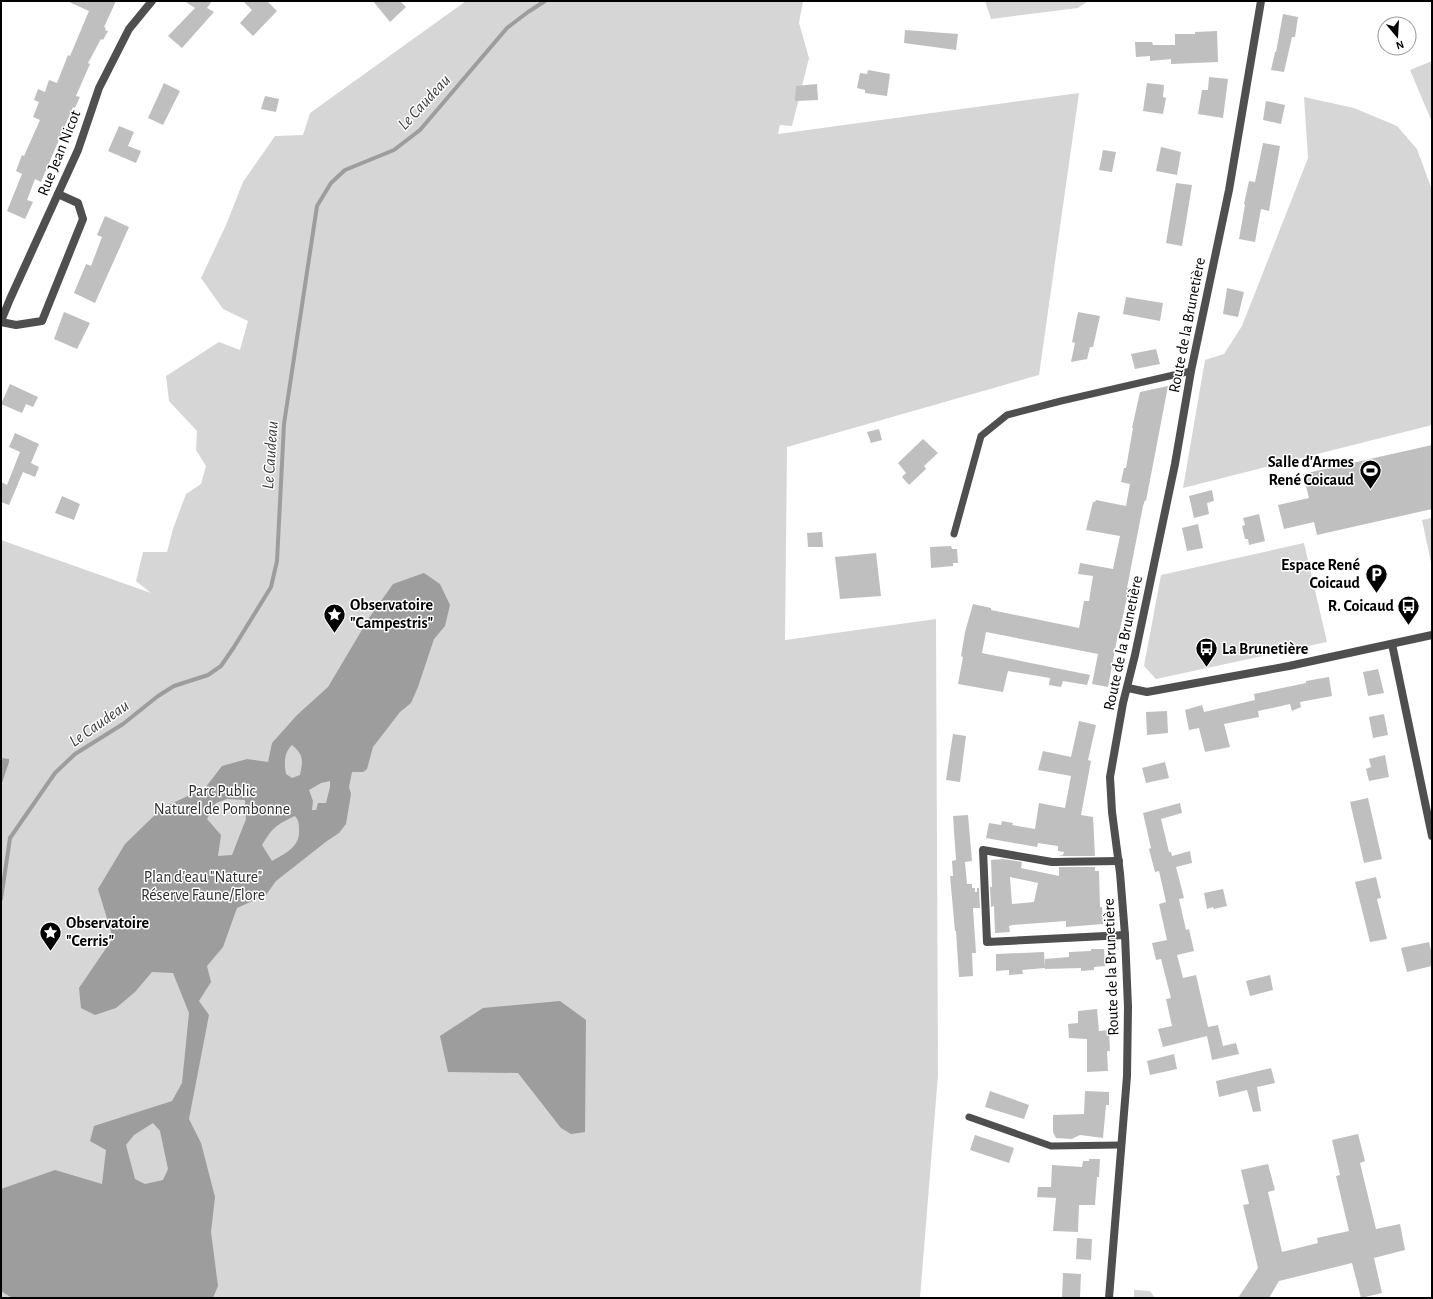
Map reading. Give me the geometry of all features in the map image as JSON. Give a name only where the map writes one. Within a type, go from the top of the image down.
[{"type":"street","name":"Rue Jean Nicot","points":[[1,321],[3,306],[78,150],[99,88],[128,29],[152,1]]},
{"type":"street","name":"Route de la Brunetière","points":[[1109,1298],[1128,1076],[1126,935],[1119,861],[1112,812],[1110,777],[1123,703],[1128,688],[1175,464],[1191,371],[1229,190],[1261,1]]},
{"type":"street","points":[[1,321],[16,325],[42,321],[84,219],[78,203],[58,194]]},
{"type":"street","points":[[1128,688],[1147,692],[1285,667],[1432,635]]},
{"type":"street","points":[[1392,644],[1430,816],[1432,836]]},
{"type":"street","points":[[1119,861],[1052,862],[983,850],[987,942],[1126,935]]},
{"type":"lane","points":[[954,534],[981,436],[1007,415],[1191,371]]},
{"type":"lane","points":[[969,1117],[1051,1146],[1121,1145]]},
{"type":"green space","points":[[466,1],[803,1],[799,23],[809,58],[792,126],[780,125],[778,134],[1079,93],[1039,375],[787,447],[785,640],[936,619],[938,1075],[920,1298],[1,1298],[1,540],[151,593],[136,581],[143,552],[167,552],[173,529],[186,494],[201,484],[206,466],[196,450],[197,431],[169,401],[166,376],[219,342],[240,350],[248,321],[223,309],[201,278],[226,225],[243,182],[275,136],[303,135],[310,113]]},
{"type":"green space","points":[[985,1],[1088,1],[1078,8],[991,19]]},
{"type":"green space","points":[[1432,61],[1432,122],[1410,70]]},
{"type":"green space","points":[[1304,97],[1354,108],[1397,126],[1417,149],[1432,190],[1432,425],[1183,488],[1205,360],[1224,354],[1242,326],[1308,158]]},
{"type":"green space","points":[[1432,518],[1432,567],[1422,520]]},
{"type":"green space","points":[[1304,543],[1327,642],[1156,679],[1144,666],[1161,575]]},
{"type":"green space","points":[[1134,1290],[1150,1291],[1155,1298],[1134,1298]]},
{"type":"shaded area","points":[[424,573],[440,584],[450,605],[445,626],[434,639],[411,703],[400,712],[373,747],[367,769],[363,772],[352,772],[349,787],[351,794],[346,824],[339,833],[276,881],[266,895],[237,908],[223,947],[207,966],[211,982],[199,1001],[209,1015],[189,1119],[201,1143],[215,1197],[211,1232],[218,1286],[213,1298],[12,1298],[1,1291],[1,1189],[55,1170],[102,1184],[106,1150],[90,1141],[94,1126],[172,1101],[182,1083],[189,1013],[173,973],[152,972],[135,992],[116,1008],[95,1015],[81,1008],[79,988],[113,938],[98,889],[125,844],[162,808],[205,788],[222,766],[247,759],[268,762],[272,743],[297,715],[328,687],[369,618],[393,584]],"holes":[[[292,745],[299,752],[302,758],[300,775],[292,778],[286,774],[285,766],[285,758],[289,748]],[[330,781],[326,803],[318,803],[316,810],[312,810],[313,801],[309,790],[321,783]],[[227,799],[245,800],[246,819],[232,855],[218,856],[221,835],[207,819],[216,803]],[[295,816],[298,823],[299,837],[294,846],[272,861],[262,845],[272,830]],[[153,1123],[160,1131],[168,1169],[163,1180],[145,1184],[135,1179],[126,1145],[134,1135]]]},
{"type":"shaded area","points":[[1,758],[9,759],[9,762],[1,786]]},
{"type":"shaded area","points":[[560,1001],[586,1020],[585,1132],[571,1134],[561,1128],[518,1073],[448,1072],[440,1036],[483,1008]]},
{"type":"building","points":[[67,1],[116,1],[104,27],[106,28],[105,30],[108,31],[103,40],[101,39],[88,63],[90,64],[76,96],[80,97],[75,108],[73,107],[41,182],[35,179],[27,200],[33,202],[25,219],[7,211],[22,174],[16,171],[22,155],[24,156],[40,120],[33,117],[39,102],[34,100],[38,89],[45,92],[49,80],[57,83],[68,55],[70,56],[89,11]]},
{"type":"building","points":[[184,1],[212,1],[207,8],[214,12],[182,48],[168,36],[195,8]]},
{"type":"building","points":[[243,1],[267,1],[277,11],[253,36],[240,23],[252,10]]},
{"type":"building","points":[[373,1],[400,1],[406,7],[390,22]]},
{"type":"building","points":[[1283,14],[1298,17],[1295,37],[1292,37],[1284,72],[1271,70]]},
{"type":"building","points":[[905,30],[958,34],[956,50],[904,43]]},
{"type":"building","points":[[1217,31],[1218,62],[1171,64],[1171,59],[1150,61],[1150,56],[1136,57],[1135,42],[1152,42],[1153,45],[1175,45],[1175,34],[1195,34],[1195,32]]},
{"type":"building","points":[[868,70],[890,74],[887,96],[865,93],[865,90],[857,88],[860,73],[867,74]]},
{"type":"building","points":[[1209,77],[1228,79],[1223,118],[1198,114],[1202,90],[1208,90]]},
{"type":"building","points":[[164,83],[180,91],[163,125],[148,118]]},
{"type":"building","points":[[1147,83],[1164,85],[1163,97],[1166,98],[1163,114],[1143,111]]},
{"type":"building","points":[[817,84],[818,100],[795,101],[796,86]]},
{"type":"building","points":[[265,96],[279,99],[276,112],[261,109]]},
{"type":"building","points":[[1266,101],[1285,105],[1281,124],[1263,120]]},
{"type":"building","points":[[119,126],[134,132],[128,146],[141,151],[136,163],[108,151]]},
{"type":"building","points":[[1263,143],[1280,146],[1269,211],[1261,209],[1255,242],[1239,239],[1249,181],[1255,182]]},
{"type":"building","points":[[1161,147],[1181,152],[1177,175],[1156,171]]},
{"type":"building","points":[[1103,150],[1116,152],[1112,172],[1099,170]]},
{"type":"building","points":[[1176,183],[1192,185],[1182,246],[1166,243]]},
{"type":"building","points":[[105,216],[129,227],[95,303],[74,293],[86,264],[91,266],[102,237],[97,235]]},
{"type":"building","points":[[1227,288],[1244,292],[1238,317],[1223,314]]},
{"type":"building","points":[[1126,297],[1163,303],[1160,321],[1123,314]]},
{"type":"building","points":[[64,312],[90,323],[77,349],[54,339]]},
{"type":"building","points":[[1078,312],[1100,316],[1093,347],[1090,347],[1087,359],[1071,362],[1075,343],[1072,342]]},
{"type":"building","points":[[1156,349],[1160,364],[1135,369],[1131,354]]},
{"type":"building","points":[[10,384],[38,397],[33,407],[26,404],[22,413],[1,404]]},
{"type":"building","points":[[1168,386],[1146,501],[1145,500],[1143,506],[1127,588],[1129,588],[1118,634],[1108,687],[1092,684],[1098,654],[986,632],[982,653],[1090,675],[1087,685],[1063,681],[1061,687],[1049,685],[1050,678],[1008,671],[1003,692],[958,684],[963,657],[961,656],[965,632],[973,604],[991,608],[991,610],[1079,628],[1084,601],[1089,601],[1093,576],[1078,574],[1080,563],[1113,569],[1120,536],[1086,530],[1093,502],[1096,500],[1126,506],[1130,484],[1121,482],[1124,468],[1126,468],[1132,428],[1140,392]]},
{"type":"building","points":[[879,429],[882,440],[871,443],[867,432]]},
{"type":"building","points":[[15,433],[39,444],[31,463],[39,467],[35,477],[23,472],[9,505],[1,502],[1,482],[7,485],[20,452],[9,447]]},
{"type":"building","points":[[923,439],[938,453],[924,466],[926,469],[909,485],[902,477],[906,473],[898,463]]},
{"type":"building","name":"Salle d'Armes René Coicaud","points":[[1432,445],[1432,509],[1317,535],[1314,522],[1284,529],[1278,505],[1309,498],[1303,474]]},
{"type":"building","points":[[1212,490],[1214,501],[1207,503],[1209,514],[1194,518],[1189,496]]},
{"type":"building","points":[[62,496],[80,504],[74,520],[55,513]]},
{"type":"building","points":[[1259,514],[1265,541],[1249,545],[1248,539],[1245,539],[1242,526],[1245,525],[1243,518]]},
{"type":"building","points":[[1198,524],[1203,548],[1187,551],[1182,528]]},
{"type":"building","points":[[822,532],[823,547],[808,547],[807,533]]},
{"type":"building","points":[[951,546],[952,549],[957,549],[958,563],[953,563],[953,566],[931,568],[930,547]]},
{"type":"building","points":[[876,553],[881,596],[840,599],[835,557]]},
{"type":"building","points":[[1378,669],[1384,693],[1368,696],[1363,672]]},
{"type":"building","points":[[1329,677],[1332,696],[1300,702],[1301,707],[1292,711],[1290,704],[1258,711],[1259,717],[1224,724],[1230,747],[1205,752],[1199,728],[1189,730],[1185,710],[1202,705],[1204,712],[1255,700],[1254,694]]},
{"type":"building","points":[[1167,711],[1168,733],[1147,735],[1146,712]]},
{"type":"building","points":[[1384,714],[1388,735],[1373,738],[1369,717]]},
{"type":"building","points":[[1079,721],[1096,725],[1088,760],[1091,761],[1081,815],[1093,817],[1095,856],[1058,856],[1063,855],[1064,852],[1058,851],[1058,846],[1038,843],[1037,847],[986,838],[989,823],[1001,825],[1002,821],[1013,823],[1012,825],[1035,829],[1039,803],[1065,808],[1071,776],[1038,770],[1043,751],[1071,757]]},
{"type":"building","points":[[953,734],[966,736],[960,782],[946,780]]},
{"type":"building","points":[[1385,755],[1389,777],[1369,781],[1366,769],[1371,767],[1369,759]]},
{"type":"building","points":[[1165,762],[1169,778],[1146,783],[1142,768]]},
{"type":"building","points":[[1368,798],[1382,859],[1364,863],[1350,802]]},
{"type":"building","points":[[1180,803],[1182,813],[1161,819],[1169,852],[1171,852],[1172,856],[1190,851],[1192,863],[1176,867],[1184,898],[1179,899],[1186,930],[1189,929],[1194,951],[1177,955],[1183,978],[1196,975],[1208,1027],[1218,1025],[1223,1046],[1236,1043],[1239,1054],[1212,1060],[1207,1036],[1163,1047],[1158,1029],[1172,1026],[1166,999],[1171,998],[1161,959],[1156,960],[1152,943],[1167,940],[1159,904],[1166,902],[1159,871],[1155,872],[1149,849],[1151,848],[1143,813]]},
{"type":"building","points":[[968,815],[972,861],[965,862],[967,884],[972,884],[972,888],[975,888],[975,892],[977,892],[977,888],[979,888],[980,908],[973,908],[976,953],[972,953],[973,976],[959,977],[950,876],[953,876],[952,861],[956,860],[953,816]]},
{"type":"building","points":[[1003,859],[1022,862],[1021,868],[1059,876],[1059,867],[1095,867],[1095,871],[1099,871],[1100,907],[1102,907],[1103,924],[1066,927],[1066,921],[1013,925],[1009,926],[1010,932],[995,933],[994,906],[991,907],[991,860]],"holes":[[[1010,877],[1038,883],[1034,902],[1012,904]]]},
{"type":"building","points":[[1376,877],[1381,898],[1377,899],[1387,939],[1370,942],[1355,882]]},
{"type":"building","points":[[1223,889],[1227,906],[1207,909],[1204,893]]},
{"type":"building","points":[[1429,942],[1432,955],[1432,966],[1407,972],[1401,948]]},
{"type":"building","points":[[1091,949],[1104,949],[1105,966],[1094,967],[1094,970],[1081,971],[1081,968],[1045,969],[1045,959],[1069,957],[1069,952],[1091,951]]},
{"type":"building","points":[[1044,952],[1045,968],[1022,970],[1023,974],[1009,975],[1009,970],[996,971],[996,954]]},
{"type":"building","points":[[1270,975],[1273,990],[1250,996],[1246,981]]},
{"type":"building","points":[[1097,1009],[1099,1031],[1109,1030],[1110,1051],[1107,1051],[1108,1071],[1087,1072],[1087,1039],[1069,1038],[1068,1024],[1078,1023],[1078,1011]]},
{"type":"building","points":[[1174,1054],[1177,1069],[1150,1075],[1147,1061]]},
{"type":"building","points":[[1271,1068],[1275,1083],[1257,1087],[1261,1111],[1253,1112],[1247,1090],[1219,1097],[1216,1081]]},
{"type":"building","points":[[990,1091],[1029,1105],[1024,1119],[985,1107]]},
{"type":"building","points":[[1085,1091],[1109,1092],[1109,1105],[1106,1105],[1103,1138],[1080,1135],[1072,1139],[1056,1138],[1053,1132],[1053,1115],[1084,1114]]},
{"type":"building","points":[[1358,1134],[1365,1161],[1360,1163],[1376,1229],[1400,1224],[1405,1250],[1374,1258],[1382,1293],[1361,1298],[1352,1263],[1279,1281],[1269,1298],[1238,1298],[1258,1268],[1243,1205],[1249,1204],[1241,1170],[1268,1164],[1275,1190],[1268,1192],[1282,1252],[1318,1243],[1317,1238],[1349,1231],[1336,1176],[1340,1175],[1332,1140]]},
{"type":"building","points":[[975,1135],[1014,1148],[1009,1163],[970,1150]]},
{"type":"building","points":[[1089,1159],[1100,1159],[1095,1205],[1079,1205],[1078,1232],[1053,1231],[1056,1198],[1037,1197],[1038,1187],[1051,1187],[1052,1165],[1082,1167],[1083,1161],[1089,1161]]},
{"type":"building","points":[[1077,1238],[1092,1239],[1091,1260],[1076,1259]]},
{"type":"building","points":[[1063,1273],[1081,1274],[1080,1298],[1062,1298]]},
{"type":"waterway","name":"Le Caudeau","points":[[1,899],[10,838],[55,773],[75,754],[123,724],[158,696],[174,686],[208,675],[221,666],[271,587],[277,561],[284,424],[317,206],[331,183],[345,170],[394,150],[420,130],[507,28],[545,1]]},
{"type":"place","name":"Salle d'Armes René Coicaud","points":[[1370,490]]},
{"type":"place","name":"Espace René Coicaud","points":[[1376,594]]},
{"type":"place","name":"R. Coicaud","points":[[1409,626]]},
{"type":"place","name":"Observatoire \"Campestris\"","points":[[334,634]]},
{"type":"place","name":"La Brunetière","points":[[1207,668]]},
{"type":"place","name":"Observatoire \"Cerris\"","points":[[50,952]]},
{"type":"park label","name":"Parc Public Naturel de Pombonne","points":[[222,800]]},
{"type":"park label","name":"Plan d'eau \"Nature\" Réserve Faune/Flore","points":[[203,886]]}]
